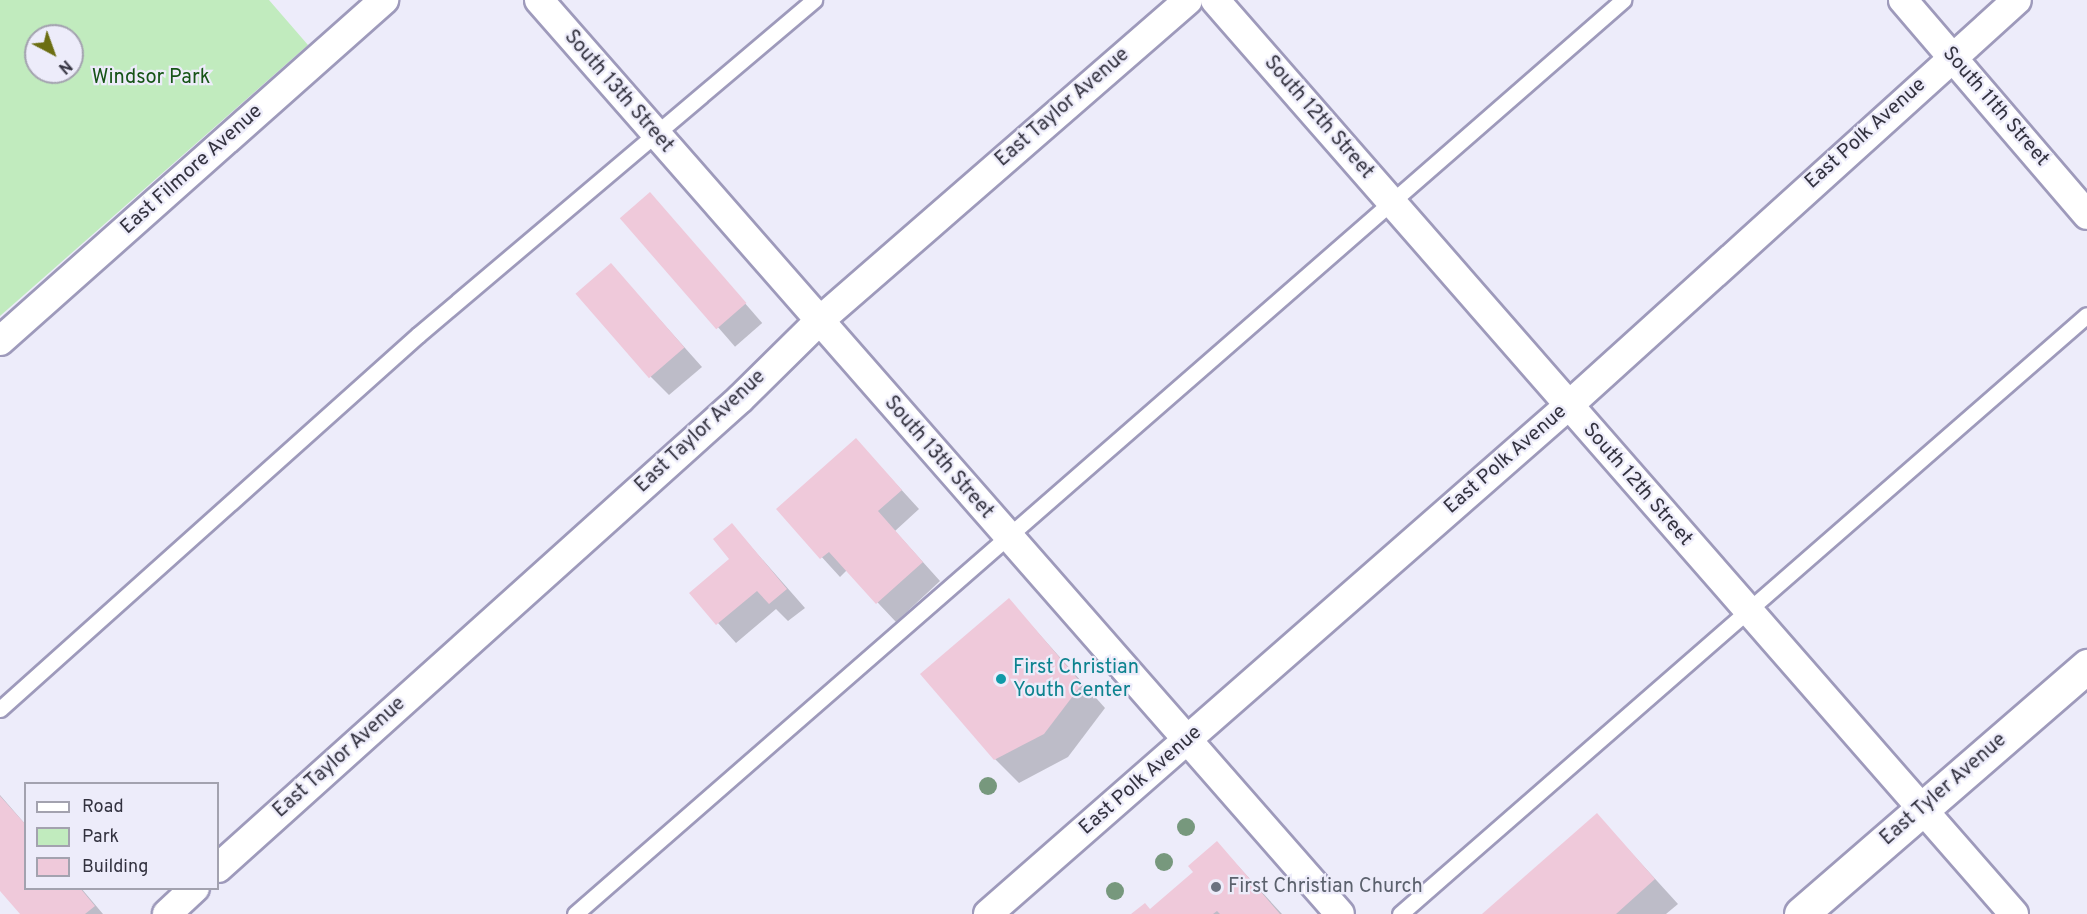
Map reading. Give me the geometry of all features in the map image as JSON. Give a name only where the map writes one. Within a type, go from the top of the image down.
[{"type":"main road","name":"East Tyler Avenue","points":[[1801,914],[2087,666]]},
{"type":"street","name":"East Filmore Avenue","points":[[0,341],[384,0]]},
{"type":"street","name":"South 13th Street","points":[[538,0],[818,322],[1340,914]]},
{"type":"street","name":"East Taylor Avenue","points":[[219,867],[740,399],[818,322],[1188,0]]},
{"type":"street","name":"South 12th Street","points":[[1215,0],[1919,810],[2014,914]]},
{"type":"street","name":"South 11th Street","points":[[1903,0],[2087,215]]},
{"type":"street","name":"East Polk Avenue","points":[[988,914],[1568,406],[1951,57],[2018,0]]},
{"type":"street","points":[[166,914],[193,890]]},
{"type":"lane","points":[[0,709],[418,335],[814,0]]},
{"type":"lane","points":[[575,914],[1623,0]]},
{"type":"lane","points":[[1400,914],[1748,613],[2087,315]]},
{"type":"green space","name":"Windsor Park","points":[[0,0],[269,0],[308,45],[0,316]]},
{"type":"building","points":[[650,192],[746,303],[716,329],[620,218]]},
{"type":"building","points":[[611,263],[684,348],[649,378],[576,294]]},
{"type":"building","points":[[856,438],[902,490],[878,511],[923,562],[876,604],[829,552],[820,559],[776,509]]},
{"type":"building","points":[[732,523],[787,589],[769,604],[757,591],[716,625],[689,593],[729,559],[713,539]]},
{"type":"building","name":"First Christian Youth Center","points":[[1009,598],[1082,684],[1044,734],[994,760],[920,674]]},
{"type":"building","points":[[0,796],[24,823],[24,890],[82,890],[95,906],[85,914],[20,914],[0,891]]},
{"type":"building","points":[[1597,813],[1655,879],[1616,914],[1482,914]]},
{"type":"building","name":"First Christian Church","points":[[1217,841],[1280,914],[1220,914],[1217,911],[1213,914],[1131,914],[1145,903],[1150,909],[1193,872],[1188,866]]},
{"type":"place","name":"First Christian Youth Center","points":[[1001,679]]},
{"type":"place","name":"First Christian Church","points":[[1216,887]]}]
